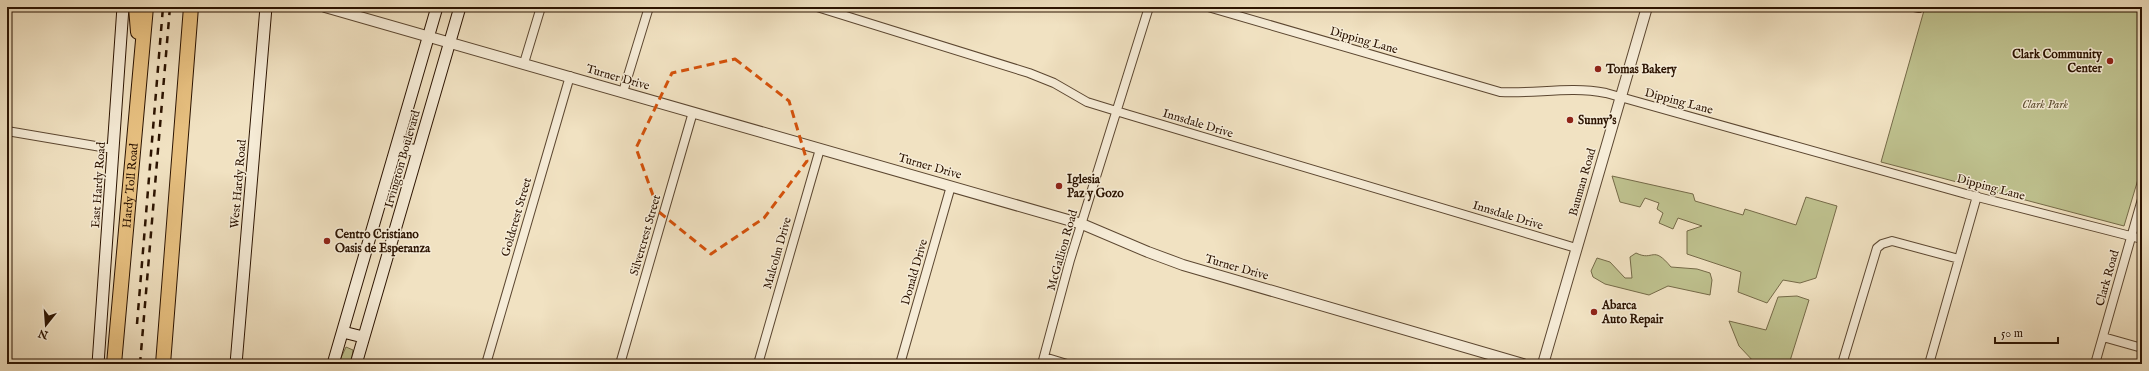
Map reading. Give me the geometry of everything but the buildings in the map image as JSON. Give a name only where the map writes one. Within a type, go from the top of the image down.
[{"type":"highway","points":[[136,7],[141,60]]},
{"type":"highway","name":"Hardy Toll Road","points":[[114,364],[146,7]]},
{"type":"highway","points":[[163,364],[191,7]]},
{"type":"main road","name":"East Hardy Road","points":[[98,364],[123,7]]},
{"type":"main road","name":"West Hardy Road","points":[[236,364],[266,7]]},
{"type":"main road","name":"Irvington Boulevard","points":[[333,364],[437,7]]},
{"type":"main road","name":"Irvington Boulevard","points":[[356,364],[460,7]]},
{"type":"main road","points":[[397,147],[418,151]]},
{"type":"main road","points":[[343,332],[363,337]]},
{"type":"street","name":"Turner Drive","points":[[325,7],[450,41],[1082,224],[1183,265],[1523,364]]},
{"type":"street","points":[[524,63],[541,7]]},
{"type":"street","points":[[623,92],[649,7]]},
{"type":"street","name":"Innsdale Drive","points":[[817,7],[1029,73],[1054,83],[1087,102],[1576,248]]},
{"type":"street","name":"McGallion Road","points":[[1043,361],[1082,224],[1149,7]]},
{"type":"street","name":"Dipping Lane","points":[[1208,7],[1500,92],[1522,93],[1577,89],[1592,90],[1977,196],[2142,239]]},
{"type":"street","name":"Bauman Road","points":[[1543,364],[1647,7]]},
{"type":"street","name":"Goldcrest Street","points":[[486,364],[570,76]]},
{"type":"street","name":"Silvercrest Street","points":[[620,364],[693,112]]},
{"type":"street","points":[[7,131],[113,150]]},
{"type":"street","name":"Malcolm Drive","points":[[758,364],[820,149]]},
{"type":"street","name":"Donald Drive","points":[[900,364],[951,186]]},
{"type":"street","points":[[1929,364],[1977,196]]},
{"type":"street","name":"Clark Road","points":[[2095,364],[2142,199]]},
{"type":"street","points":[[1842,364],[1878,248],[1882,244],[1892,241],[1959,259]]},
{"type":"street","points":[[2103,337],[2142,348]]},
{"type":"street","points":[[1043,361],[1067,364]]},
{"type":"highlighted area","points":[[735,59],[789,101],[807,161],[764,218],[711,254],[659,212],[636,148],[672,73]]},
{"type":"green space","name":"Clark Park","points":[[1925,7],[2142,7],[2142,166],[2124,226],[1881,162]]},
{"type":"green space","points":[[1612,176],[1693,194],[1695,201],[1743,215],[1745,209],[1796,225],[1806,197],[1837,206],[1816,278],[1800,283],[1783,280],[1767,303],[1738,292],[1741,272],[1687,254],[1687,231],[1702,226],[1678,218],[1673,229],[1659,223],[1663,213],[1657,209],[1659,203],[1645,198],[1640,207],[1620,202]]},
{"type":"green space","points":[[1636,253],[1646,256],[1660,256],[1671,267],[1697,269],[1710,273],[1712,280],[1710,295],[1668,286],[1649,295],[1605,284],[1593,277],[1591,271],[1597,258],[1610,262],[1625,278],[1632,278],[1630,257]]},
{"type":"green space","points":[[1797,296],[1809,300],[1789,364],[1756,364],[1739,346],[1729,321],[1766,330],[1778,297]]},
{"type":"green space","points":[[346,347],[353,350],[351,364],[338,364]]},
{"type":"railway","points":[[137,324],[163,7]]},
{"type":"railway","points":[[140,364],[170,7]]},
{"type":"place","name":"Clark Community Center","points":[[2110,61]]},
{"type":"place","name":"Tomas Bakery","points":[[1598,69]]},
{"type":"place","name":"Sunny's","points":[[1570,120]]},
{"type":"place","name":"Iglesia Paz y Gozo","points":[[1059,186]]},
{"type":"place","name":"Centro Cristiano Oasis de Esperanza","points":[[327,241]]},
{"type":"place","name":"Abarca Auto Repair","points":[[1594,312]]}]
